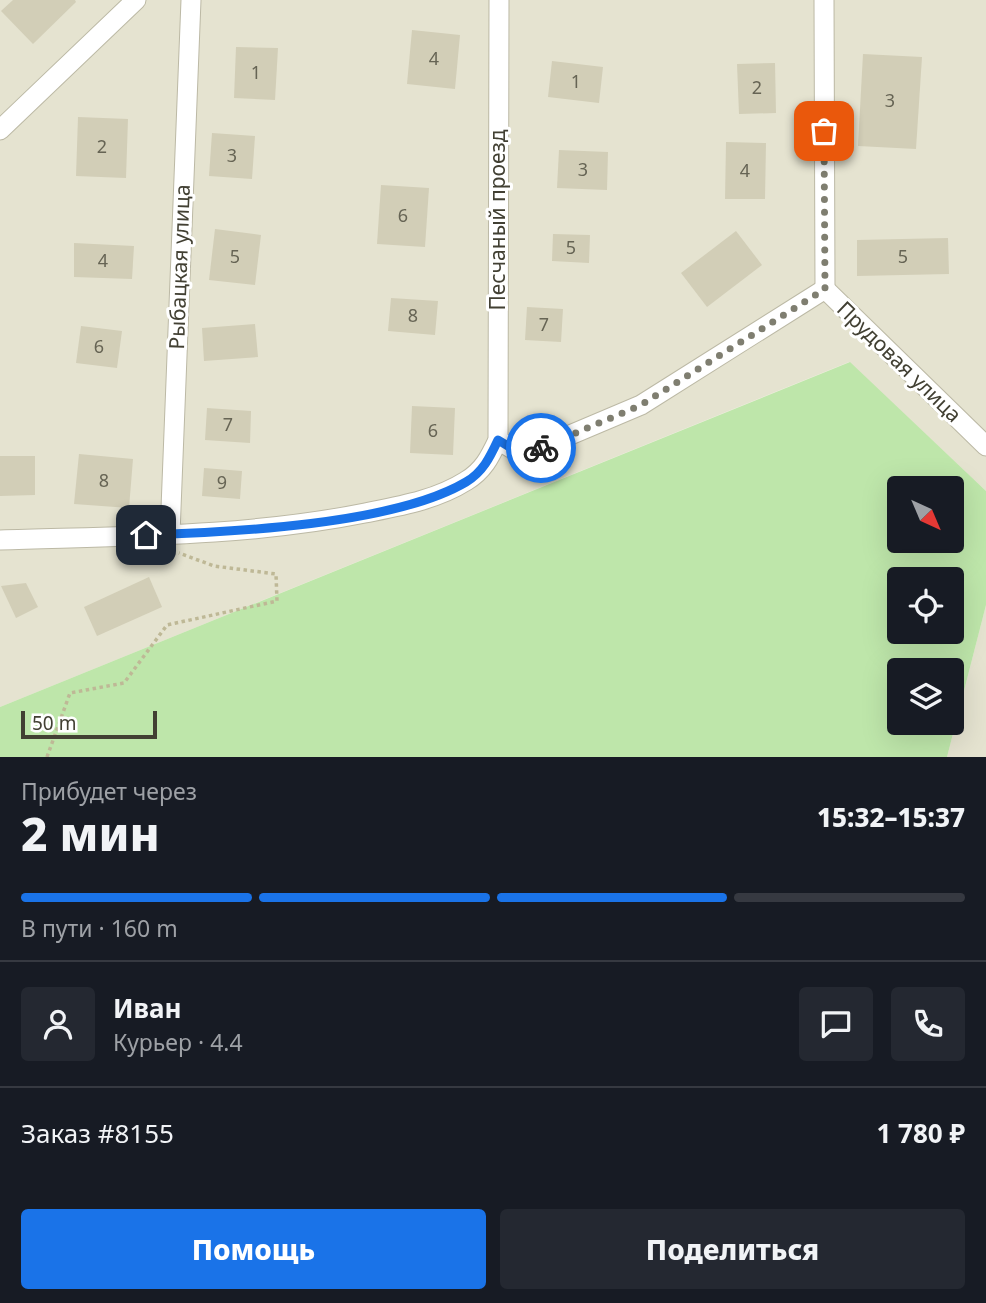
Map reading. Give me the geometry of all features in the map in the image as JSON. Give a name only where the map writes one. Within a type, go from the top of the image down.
[{"type":"street","points":[[0,130],[135,0]]},
{"type":"street","name":"Рыбацкая улица","points":[[170,534],[191,0]]},
{"type":"street","name":"Песчаный проезд","points":[[498,440],[499,0]]},
{"type":"street","points":[[824,0],[825,289]]},
{"type":"street","name":"Прудовая улица","points":[[498,440],[516,451],[537,449],[641,405],[825,289],[986,446]]},
{"type":"street","points":[[0,540],[170,534],[321,522],[417,503],[466,482],[486,466],[498,440]]},
{"type":"path","points":[[47,757],[70,693],[124,683],[167,625],[277,601],[276,574],[214,566],[167,549],[170,534]]},
{"type":"shaded area","points":[[0,0],[986,0],[986,491],[849,362],[0,707]]},
{"type":"shaded area","points":[[986,605],[986,757],[947,757],[953,735],[964,735],[964,691]]},
{"type":"green space","points":[[850,362],[986,491],[986,605],[964,691],[964,658],[887,658],[887,735],[953,735],[947,757],[0,757],[0,707]]},
{"type":"building","points":[[13,0],[76,2],[33,44],[1,11]]},
{"type":"building","points":[[412,30],[460,35],[455,89],[407,84]]},
{"type":"building","points":[[236,47],[278,48],[275,100],[234,98]]},
{"type":"building","points":[[863,54],[922,57],[916,149],[858,146]]},
{"type":"building","points":[[552,61],[603,67],[599,103],[548,97]]},
{"type":"building","points":[[775,63],[776,113],[739,114],[737,64]]},
{"type":"building","points":[[78,117],[128,119],[126,178],[76,176]]},
{"type":"building","points":[[212,133],[255,136],[252,179],[209,176]]},
{"type":"building","points":[[726,142],[766,143],[765,199],[725,199]]},
{"type":"building","points":[[559,150],[608,152],[607,190],[557,188]]},
{"type":"building","points":[[381,185],[429,188],[425,247],[377,244]]},
{"type":"building","points":[[215,229],[261,235],[255,285],[209,280]]},
{"type":"building","points":[[736,231],[762,265],[707,307],[681,273]]},
{"type":"building","points":[[553,234],[590,235],[589,263],[552,261]]},
{"type":"building","points":[[948,238],[949,274],[857,276],[857,240]]},
{"type":"building","points":[[74,243],[134,246],[132,279],[74,277]]},
{"type":"building","points":[[391,298],[438,301],[435,335],[388,331]]},
{"type":"building","points":[[527,307],[563,309],[561,342],[525,340]]},
{"type":"building","points":[[255,324],[258,357],[204,361],[202,328]]},
{"type":"building","points":[[81,326],[122,331],[117,368],[76,363]]},
{"type":"building","points":[[412,406],[455,408],[453,455],[410,453]]},
{"type":"building","points":[[207,408],[251,411],[250,443],[205,440]]},
{"type":"building","points":[[79,454],[133,459],[129,508],[74,504]]},
{"type":"building","points":[[0,456],[35,456],[35,495],[0,496]]},
{"type":"building","points":[[204,468],[242,471],[240,499],[202,496]]},
{"type":"building","points":[[149,577],[162,607],[97,636],[84,607]]},
{"type":"building","points":[[26,583],[38,607],[16,618],[1,586]]},
{"type":"way so far","points":[[541,448],[641,405],[825,289],[824,131]]},
{"type":"route","points":[[146,535],[321,522],[417,503],[466,482],[486,466],[498,440],[516,451],[541,448]]}]
